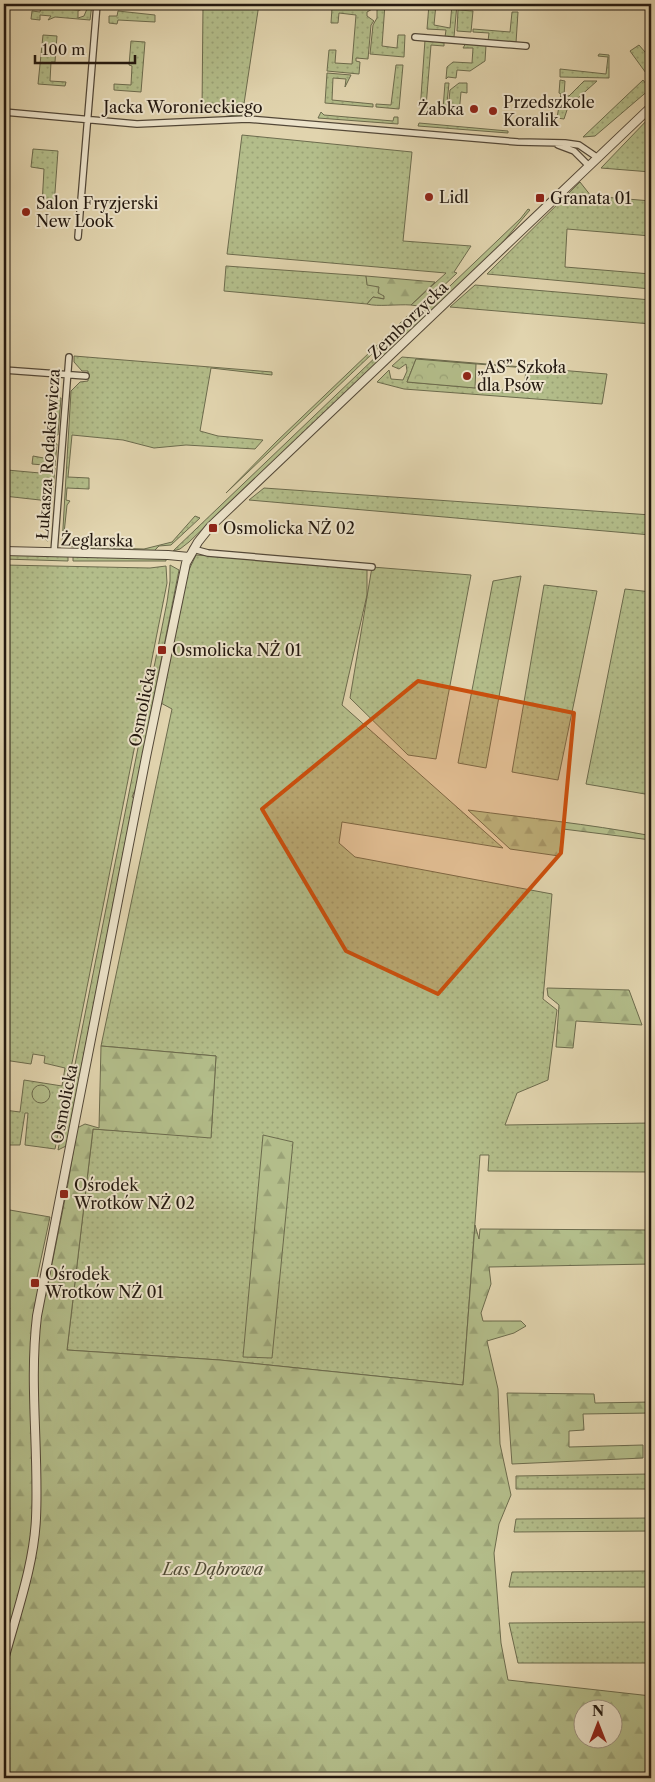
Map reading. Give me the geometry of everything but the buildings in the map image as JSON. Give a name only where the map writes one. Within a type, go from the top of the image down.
[{"type":"street","points":[[78,237],[97,4]]},
{"type":"street","points":[[415,37],[526,46]]},
{"type":"street","name":"Zemborzycka","points":[[189,557],[210,527],[651,106]]},
{"type":"street","name":"Jacka Woronieckiego","points":[[4,112],[145,124],[242,119],[579,146],[598,158]]},
{"type":"street","points":[[554,144],[574,150],[589,166]]},
{"type":"street","name":"Łukasza Rodakiewicza","points":[[54,552],[69,357]]},
{"type":"street","points":[[4,370],[86,376]]},
{"type":"street","points":[[193,550],[208,553],[372,567]]},
{"type":"street","name":"Żeglarska","points":[[4,551],[189,557]]},
{"type":"street","name":"Osmolicka","points":[[4,1660],[30,1563],[35,1533],[34,1369],[37,1316],[151,729],[181,584],[189,557]]},
{"type":"highlighted area","points":[[418,681],[574,713],[561,853],[438,994],[346,951],[262,809]]},
{"type":"green space","points":[[79,4],[83,4],[82,9],[78,11],[78,18],[84,16],[89,4],[92,4],[90,20],[55,17],[48,20],[51,16],[40,15],[40,20],[31,19],[32,11],[40,12],[41,7],[78,10]]},
{"type":"green space","points":[[203,4],[259,4],[242,117],[202,111]]},
{"type":"green space","points":[[350,4],[375,4],[374,8],[367,12],[367,16],[374,21],[371,25],[368,59],[356,58],[356,61],[360,62],[359,74],[327,71],[329,50],[336,50],[335,63],[352,64],[356,15],[339,13],[338,23],[331,23],[332,8],[349,9]]},
{"type":"green space","points":[[377,4],[385,4],[382,46],[397,48],[398,35],[405,35],[404,57],[370,54],[373,25],[377,18]]},
{"type":"green space","points":[[429,4],[436,4],[434,25],[450,28],[452,4],[457,4],[454,37],[445,37],[446,30],[427,29]]},
{"type":"green space","points":[[458,10],[473,11],[471,32],[457,31]]},
{"type":"green space","points":[[118,11],[155,15],[155,22],[118,20],[117,24],[109,23],[109,16],[117,16]]},
{"type":"green space","points":[[512,12],[518,12],[516,43],[488,41],[489,33],[473,32],[473,29],[510,32]]},
{"type":"green space","points":[[43,35],[57,36],[55,62],[51,62],[50,81],[66,82],[65,86],[38,84]]},
{"type":"green space","points":[[425,40],[444,41],[444,46],[431,45],[426,107],[443,109],[445,83],[449,83],[446,113],[420,111]]},
{"type":"green space","points":[[131,41],[145,42],[141,92],[114,90],[114,84],[131,85],[132,66],[129,65]]},
{"type":"green space","points":[[466,43],[486,45],[485,61],[470,71],[457,70],[456,78],[448,77],[446,79],[447,67],[453,62],[472,63],[473,48],[463,48]]},
{"type":"green space","points":[[639,45],[651,59],[651,80],[630,51]]},
{"type":"green space","points":[[599,54],[609,55],[609,78],[560,77],[560,69],[606,74],[608,57],[598,56]]},
{"type":"green space","points":[[396,65],[403,65],[399,109],[376,107],[376,104],[391,105]]},
{"type":"green space","points":[[327,73],[351,75],[345,87],[346,79],[333,78],[332,100],[373,104],[373,107],[325,103]]},
{"type":"green space","points":[[560,80],[565,81],[564,95],[569,96],[584,81],[597,81],[568,107],[564,119],[557,118],[561,94],[559,93]]},
{"type":"green space","points":[[643,80],[650,89],[595,136],[583,137]]},
{"type":"green space","points":[[459,83],[467,83],[467,93],[461,92],[459,114],[457,111],[448,110],[450,90]]},
{"type":"green space","points":[[321,112],[324,115],[393,121],[394,117],[398,117],[398,124],[318,118]]},
{"type":"green space","points":[[651,116],[651,172],[601,168]]},
{"type":"green space","points":[[419,123],[508,131],[508,133],[418,126]]},
{"type":"green space","points":[[242,135],[412,152],[403,241],[471,246],[454,272],[457,273],[226,493],[277,441],[418,306],[411,305],[446,273],[227,254]]},
{"type":"green space","points":[[33,149],[58,151],[54,206],[42,205],[44,169],[31,167]]},
{"type":"green space","points":[[580,182],[591,196],[651,201],[651,236],[567,229],[565,267],[651,274],[651,289],[487,274]]},
{"type":"green space","points":[[528,209],[530,210],[497,249],[189,542],[180,549],[173,551],[521,218]]},
{"type":"green space","points":[[226,266],[366,276],[367,281],[380,287],[385,299],[373,297],[367,304],[224,291]]},
{"type":"green space","points":[[366,276],[435,282],[411,305],[371,305],[367,304],[373,297],[384,299],[384,296],[378,293],[379,287],[367,285]]},
{"type":"green space","points":[[475,285],[651,300],[651,324],[450,307]]},
{"type":"green space","points":[[74,356],[272,372],[272,375],[211,368],[200,431],[218,436],[263,440],[255,449],[186,445],[154,448],[123,440],[72,435],[68,477],[89,478],[89,489],[67,488],[66,500],[70,501],[67,505],[63,543],[73,547],[62,545],[71,391],[80,382],[88,381],[88,371],[82,371],[74,362]]},
{"type":"green space","points":[[402,357],[607,374],[602,404],[404,389],[377,382],[389,370],[391,379],[403,380],[407,371],[406,364],[399,369],[392,366]],"holes":[[[416,359],[526,368],[524,392],[407,382]]]},
{"type":"green space","points":[[416,359],[476,364],[475,388],[407,382]]},
{"type":"green space","points":[[50,397],[61,398],[58,435],[50,432],[53,399]]},
{"type":"green space","points":[[51,443],[57,444],[55,466],[32,464],[33,456],[49,459],[47,452],[50,452]]},
{"type":"green space","points":[[4,467],[7,467],[7,470],[40,473],[41,467],[55,468],[48,541],[46,540],[49,501],[4,496]]},
{"type":"green space","points":[[264,488],[651,515],[651,535],[249,500]]},
{"type":"green space","points":[[195,516],[200,518],[171,545],[159,546],[154,551],[75,549],[75,547],[144,549],[172,542]]},
{"type":"green space","points":[[4,555],[68,556],[68,561],[4,559]]},
{"type":"green space","points":[[196,555],[367,567],[367,595],[342,705],[503,848],[342,822],[339,843],[355,857],[552,894],[543,999],[557,1010],[548,1080],[517,1093],[505,1125],[651,1123],[651,1172],[488,1171],[489,1155],[480,1155],[463,1385],[220,1360],[67,1350],[93,1129],[211,1137],[216,1056],[101,1046],[172,709],[159,702],[187,574]]},
{"type":"green space","points":[[73,556],[166,559],[166,561],[73,561]]},
{"type":"green space","points":[[4,565],[150,568],[166,566],[167,583],[55,1149],[25,1145],[28,1113],[25,1113],[20,1145],[10,1145],[4,1140],[4,1110],[20,1112],[24,1080],[62,1086],[65,1068],[44,1063],[45,1056],[33,1054],[31,1064],[4,1060]]},
{"type":"green space","points":[[170,565],[179,570],[136,788],[132,797],[134,798],[66,1146],[58,1150],[167,602]]},
{"type":"green space","points":[[372,567],[471,575],[436,759],[408,755],[350,698]]},
{"type":"green space","points":[[521,576],[486,768],[458,763],[493,581]]},
{"type":"green space","points":[[544,585],[597,591],[558,780],[512,772]]},
{"type":"green space","points":[[625,589],[651,592],[651,795],[586,784]]},
{"type":"green space","points":[[468,810],[625,831],[651,836],[651,840],[563,829],[559,856],[510,849]]},
{"type":"green space","points":[[547,988],[629,990],[642,1025],[576,1021],[573,1048],[556,1047],[559,1005],[548,996]]},
{"type":"green space","name":"Las Dąbrowa","points":[[101,1046],[216,1056],[211,1138],[93,1129],[67,1350],[220,1360],[463,1385],[475,1225],[479,1239],[480,1229],[651,1230],[651,1264],[489,1267],[491,1284],[481,1313],[483,1321],[521,1321],[526,1326],[514,1333],[487,1341],[498,1389],[500,1444],[511,1495],[499,1524],[494,1553],[501,1643],[508,1680],[651,1696],[651,1778],[4,1778],[4,1209],[50,1217],[35,1287],[47,1289],[77,1128],[85,1124],[99,1128]]},
{"type":"green space","points":[[41,1085],[47,1088],[50,1094],[47,1100],[41,1103],[35,1100],[32,1094],[35,1088]]},
{"type":"green space","points":[[263,1135],[293,1142],[272,1358],[243,1357]]},
{"type":"green space","points":[[507,1393],[594,1394],[595,1403],[651,1402],[651,1413],[583,1414],[584,1430],[569,1431],[569,1447],[643,1445],[643,1458],[512,1464]]},
{"type":"green space","points":[[651,1474],[651,1489],[516,1489],[516,1476]]},
{"type":"green space","points":[[651,1518],[651,1531],[514,1532],[516,1519]]},
{"type":"green space","points":[[651,1571],[651,1587],[509,1587],[512,1572]]},
{"type":"green space","points":[[651,1622],[651,1663],[518,1663],[509,1623]]},
{"type":"place","name":"Żabka","points":[[474,109]]},
{"type":"place","name":"Przedszkole Koralik","points":[[493,111]]},
{"type":"place","name":"Lidl","points":[[429,197]]},
{"type":"place","name":"Granata 01","points":[[540,198]]},
{"type":"place","name":"Salon Fryzjerski New Look","points":[[26,212]]},
{"type":"place","name":"„AS” Szkoła dla Psów","points":[[467,376]]},
{"type":"place","name":"Osmolicka NŻ 02","points":[[213,528]]},
{"type":"place","name":"Osmolicka NŻ 01","points":[[162,650]]},
{"type":"place","name":"Ośrodek Wrotków NŻ 02","points":[[64,1194]]},
{"type":"place","name":"Ośrodek Wrotków NŻ 01","points":[[35,1283]]}]
